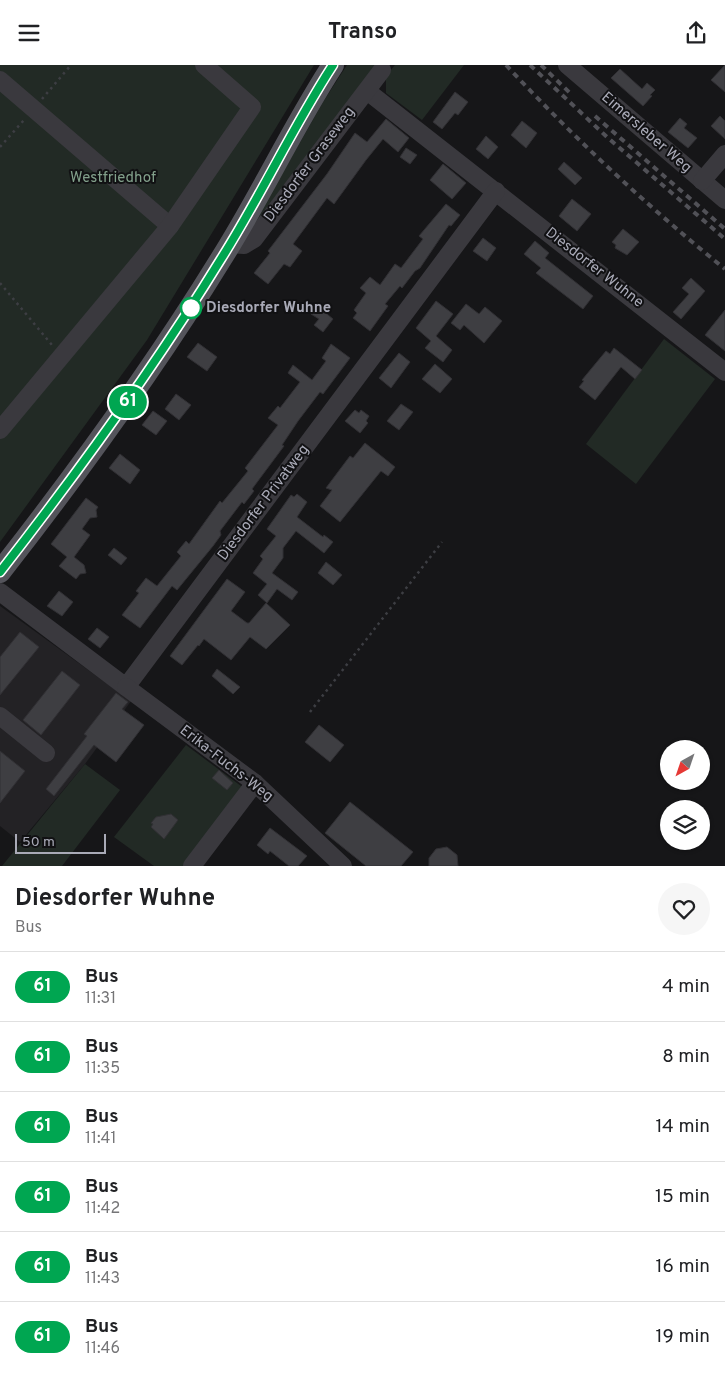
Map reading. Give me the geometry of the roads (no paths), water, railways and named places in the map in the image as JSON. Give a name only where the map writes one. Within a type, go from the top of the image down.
[{"type":"main road","name":"Diesdorfer Graseweg","points":[[0,572],[120,414],[182,322],[230,244],[332,65]]},
{"type":"street","points":[[0,430],[170,226],[252,107],[204,65]]},
{"type":"street","name":"Eimersleber Weg","points":[[567,65],[725,200]]},
{"type":"street","name":"Diesdorfer Graseweg","points":[[230,244],[244,245],[254,239],[382,70]]},
{"type":"street","points":[[0,80],[170,226]]},
{"type":"street","name":"Diesdorfer Wuhne","points":[[367,91],[725,372]]},
{"type":"street","points":[[702,181],[725,154]]},
{"type":"street","name":"Diesdorfer Privatweg","points":[[126,687],[496,191]]},
{"type":"street","points":[[0,592],[126,687]]},
{"type":"street","name":"Erika-Fuchs-Weg","points":[[126,687],[255,783],[343,866]]},
{"type":"street","points":[[0,716],[46,753]]},
{"type":"street","points":[[192,866],[255,783]]},
{"type":"railway","points":[[506,65],[612,171],[667,221],[725,269]]},
{"type":"railway","points":[[530,65],[607,137],[725,239]]},
{"type":"railway","points":[[541,65],[571,94]]},
{"type":"railway","points":[[595,116],[725,229]]},
{"type":"place","name":"Diesdorfer Wuhne","points":[[191,308]]},
{"type":"park label","name":"Westfriedhof","points":[[113,178]]}]
